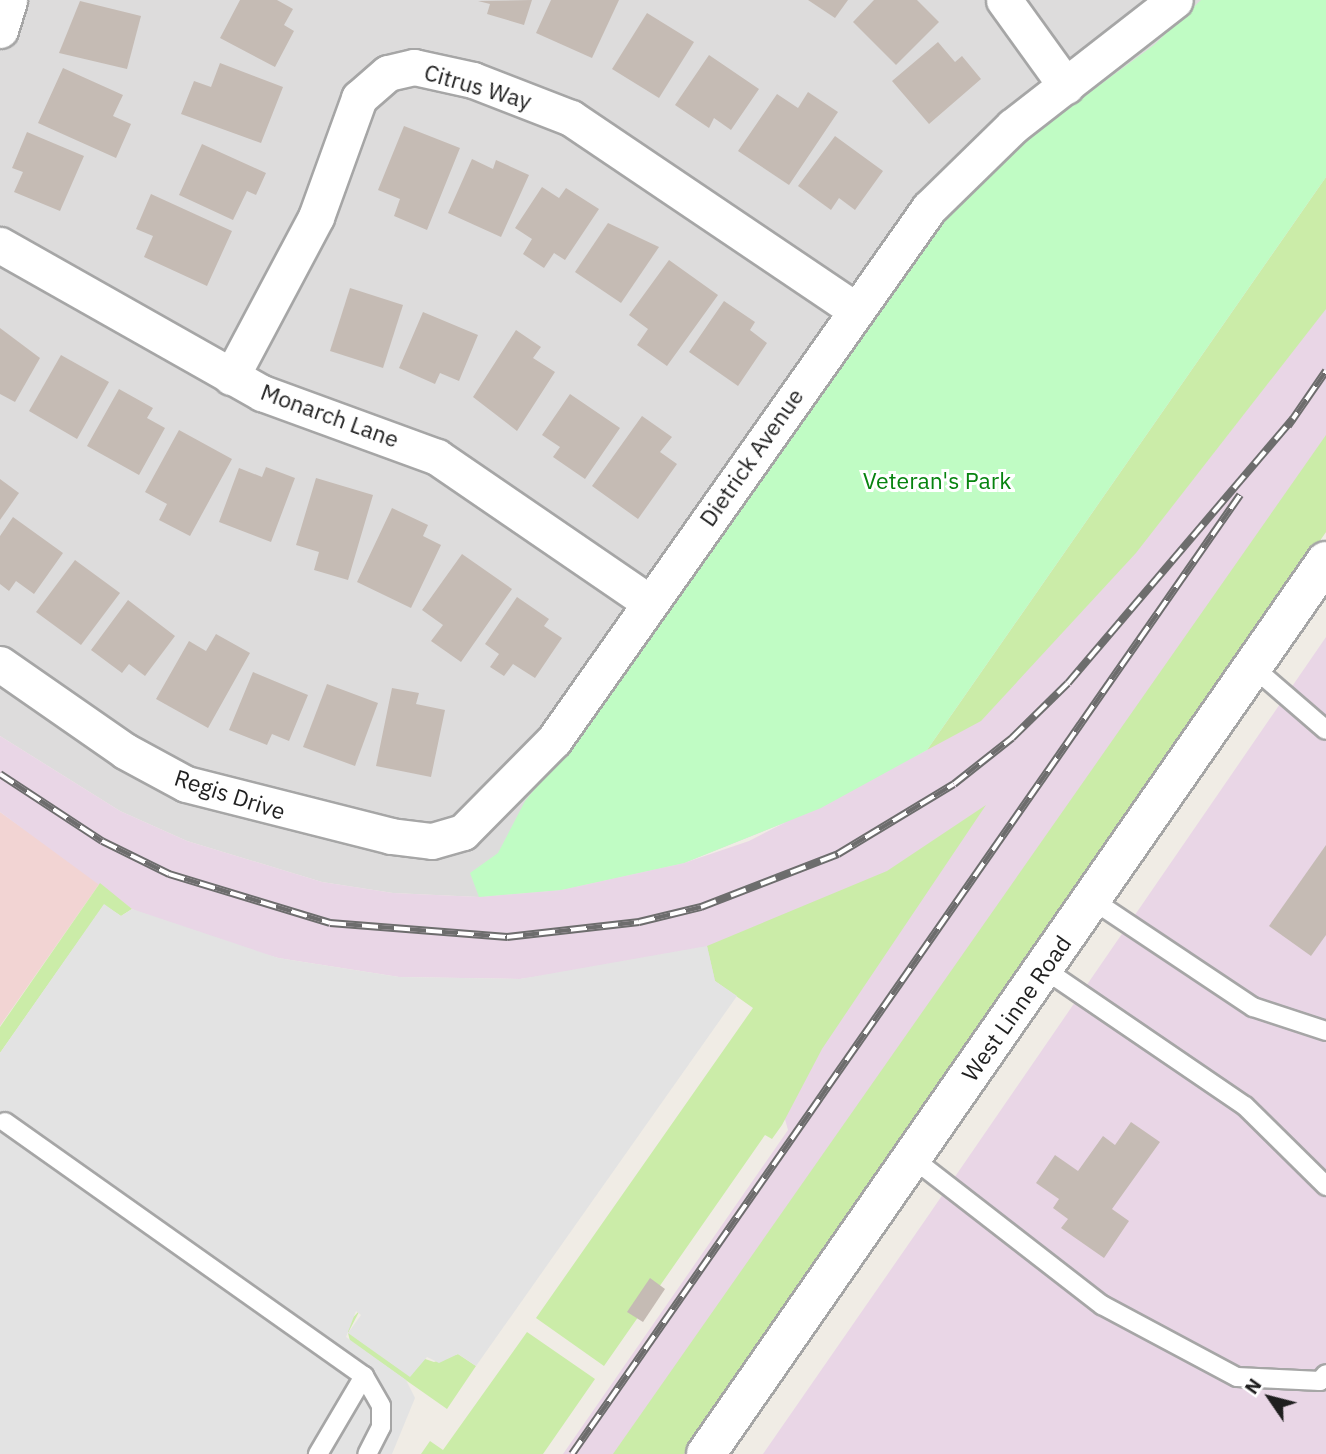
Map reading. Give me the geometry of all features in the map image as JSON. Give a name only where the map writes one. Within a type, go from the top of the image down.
[{"type":"street","points":[[0,30],[9,0]]},
{"type":"street","points":[[1004,0],[1066,86]]},
{"type":"street","name":"Dietrick Avenue","points":[[448,838],[477,820],[540,757],[855,309],[937,200],[1066,86],[1175,0]]},
{"type":"street","name":"Citrus Way","points":[[231,377],[310,229],[359,98],[388,73],[414,67],[473,79],[571,118],[855,309]]},
{"type":"street","name":"Monarch Lane","points":[[0,245],[231,377],[437,457],[650,603]]},
{"type":"street","name":"West Linne Road","points":[[706,1454],[1326,561]]},
{"type":"street","name":"Regis Drive","points":[[0,664],[125,751],[186,784],[391,836],[448,838]]},
{"type":"lane","points":[[1252,667],[1326,730]]},
{"type":"lane","points":[[1091,899],[1253,1007],[1326,1031]]},
{"type":"lane","points":[[1044,969],[1245,1107],[1326,1186]]},
{"type":"lane","points":[[5,1122],[364,1376],[381,1406],[381,1427],[367,1454]]},
{"type":"lane","points":[[911,1157],[1102,1305],[1237,1377],[1320,1381],[1326,1374]]},
{"type":"lane","points":[[318,1454],[364,1376]]},
{"type":"shaded area","points":[[0,0],[1326,0],[1326,177],[821,808],[684,863],[561,890],[479,897],[393,893],[322,882],[187,841],[120,811],[0,736]]},
{"type":"shaded area","points":[[1326,177],[1326,532],[684,1454],[563,1454],[788,1130],[754,1008],[715,981],[640,962],[520,979],[399,977],[278,958],[181,930],[132,909],[0,812],[0,736],[120,811],[187,841],[322,882],[393,893],[479,897],[561,890],[684,863],[749,841],[927,750]]},
{"type":"shaded area","points":[[1326,637],[1326,1454],[763,1454],[928,1216]]},
{"type":"shaded area","points":[[0,812],[100,883],[0,1026]]},
{"type":"shaded area","points":[[104,904],[121,916],[132,909],[278,958],[399,977],[520,979],[707,946],[715,981],[737,996],[476,1366],[458,1354],[439,1363],[427,1357],[410,1377],[348,1333],[361,1315],[356,1311],[346,1337],[406,1380],[415,1398],[392,1454],[0,1454],[0,1053]]},
{"type":"green space","name":"Veteran's Park","points":[[1201,0],[1326,0],[1326,177],[927,750],[821,808],[684,863],[561,890],[479,897],[470,873],[498,853],[525,801],[590,721],[934,232],[1020,144],[1154,45]]},
{"type":"green space","points":[[1326,177],[1326,309],[1136,553],[981,721],[927,750]]},
{"type":"green space","points":[[1326,435],[1326,532],[684,1454],[613,1454]]},
{"type":"green space","points":[[986,805],[822,1049],[782,1125],[772,1139],[765,1135],[604,1366],[536,1318],[753,1008],[715,981],[707,946],[887,871]]},
{"type":"green space","points":[[100,883],[132,909],[121,916],[104,905],[0,1053],[0,1027]]},
{"type":"green space","points":[[360,1310],[348,1333],[346,1325]]},
{"type":"green space","points":[[527,1332],[595,1379],[543,1454],[421,1454],[430,1441],[443,1450]]},
{"type":"green space","points":[[348,1333],[434,1362],[458,1354],[476,1366],[447,1409],[350,1341]]},
{"type":"building","points":[[240,0],[277,0],[293,9],[284,25],[294,31],[275,67],[220,38]]},
{"type":"building","points":[[532,0],[524,25],[487,14],[490,4],[478,1]]},
{"type":"building","points":[[551,0],[619,0],[592,58],[536,33]]},
{"type":"building","points":[[808,0],[848,0],[835,18]]},
{"type":"building","points":[[874,0],[917,0],[939,22],[896,65],[853,22]]},
{"type":"building","points":[[80,1],[141,16],[127,69],[59,53]]},
{"type":"building","points":[[647,13],[694,42],[659,98],[612,69]]},
{"type":"building","points":[[938,42],[955,62],[962,56],[981,79],[929,124],[892,81]]},
{"type":"building","points":[[709,55],[759,89],[731,130],[714,118],[709,128],[675,105]]},
{"type":"building","points":[[220,63],[283,87],[261,143],[181,114],[194,81],[211,87]]},
{"type":"building","points":[[63,68],[123,95],[113,116],[131,124],[116,158],[38,123]]},
{"type":"building","points":[[808,92],[838,112],[789,185],[738,151],[777,94],[798,108]]},
{"type":"building","points":[[404,126],[460,148],[427,230],[394,216],[400,199],[378,190]]},
{"type":"building","points":[[27,132],[84,156],[60,211],[14,192],[23,172],[12,168]]},
{"type":"building","points":[[835,136],[883,171],[855,210],[839,198],[831,210],[798,186]]},
{"type":"building","points":[[202,144],[266,173],[256,195],[247,191],[233,220],[179,195]]},
{"type":"building","points":[[472,159],[493,169],[496,160],[529,175],[501,237],[448,213]]},
{"type":"building","points":[[542,187],[559,198],[566,188],[599,209],[565,260],[554,253],[544,268],[523,254],[532,239],[515,228]]},
{"type":"building","points":[[151,194],[232,231],[207,286],[144,257],[153,236],[136,229]]},
{"type":"building","points":[[608,223],[659,247],[621,303],[575,272]]},
{"type":"building","points":[[669,260],[718,295],[667,366],[637,345],[648,329],[629,315]]},
{"type":"building","points":[[350,288],[403,305],[383,368],[330,351]]},
{"type":"building","points":[[724,301],[755,322],[750,330],[767,343],[738,386],[689,352]]},
{"type":"building","points":[[423,312],[478,335],[459,381],[440,373],[435,384],[399,368]]},
{"type":"building","points":[[0,328],[40,358],[15,402],[0,394]]},
{"type":"building","points":[[516,330],[541,347],[533,358],[555,372],[517,431],[473,397]]},
{"type":"building","points":[[61,355],[109,382],[77,439],[29,411]]},
{"type":"building","points":[[119,389],[153,408],[147,418],[165,428],[139,475],[87,446]]},
{"type":"building","points":[[570,394],[620,428],[585,479],[553,457],[560,447],[542,435]]},
{"type":"building","points":[[642,416],[672,437],[660,452],[677,464],[638,519],[592,486]]},
{"type":"building","points":[[179,430],[232,459],[190,536],[159,520],[167,504],[145,492]]},
{"type":"building","points":[[266,467],[295,478],[271,542],[219,522],[239,468],[262,477]]},
{"type":"building","points":[[316,478],[373,495],[348,580],[314,570],[319,552],[296,545]]},
{"type":"building","points":[[0,479],[19,493],[0,520]]},
{"type":"building","points":[[392,508],[428,525],[423,536],[441,545],[411,608],[357,582]]},
{"type":"building","points":[[13,517],[63,553],[34,594],[16,581],[9,591],[0,584],[0,536]]},
{"type":"building","points":[[462,554],[512,589],[461,662],[431,641],[443,625],[422,610]]},
{"type":"building","points":[[75,560],[120,593],[81,645],[36,612]]},
{"type":"building","points":[[517,597],[549,619],[544,626],[562,638],[535,678],[513,664],[504,676],[490,667],[499,654],[485,644]]},
{"type":"building","points":[[128,600],[175,636],[145,676],[129,664],[122,673],[91,650]]},
{"type":"building","points":[[216,634],[250,653],[208,728],[156,699],[189,641],[206,651]]},
{"type":"building","points":[[253,672],[308,695],[289,741],[272,734],[267,745],[229,730]]},
{"type":"building","points":[[327,684],[378,703],[355,766],[303,747]]},
{"type":"building","points":[[392,688],[419,693],[416,704],[445,710],[431,777],[376,766]]},
{"type":"building","points":[[1326,845],[1326,935],[1311,956],[1269,926]]},
{"type":"building","points":[[1131,1122],[1160,1142],[1112,1209],[1129,1221],[1104,1258],[1061,1228],[1068,1219],[1053,1208],[1059,1199],[1036,1183],[1055,1155],[1078,1171],[1103,1136],[1115,1145]]},
{"type":"building","points":[[650,1278],[665,1289],[643,1322],[627,1312]]},
{"type":"railway","points":[[1288,426],[1326,371]]},
{"type":"railway","points":[[0,774],[102,841],[169,874],[330,923],[507,937],[639,922],[701,907],[838,854],[954,784],[1012,738],[1068,683],[1293,419]]},
{"type":"railway","points":[[572,1454],[1240,495]]}]
